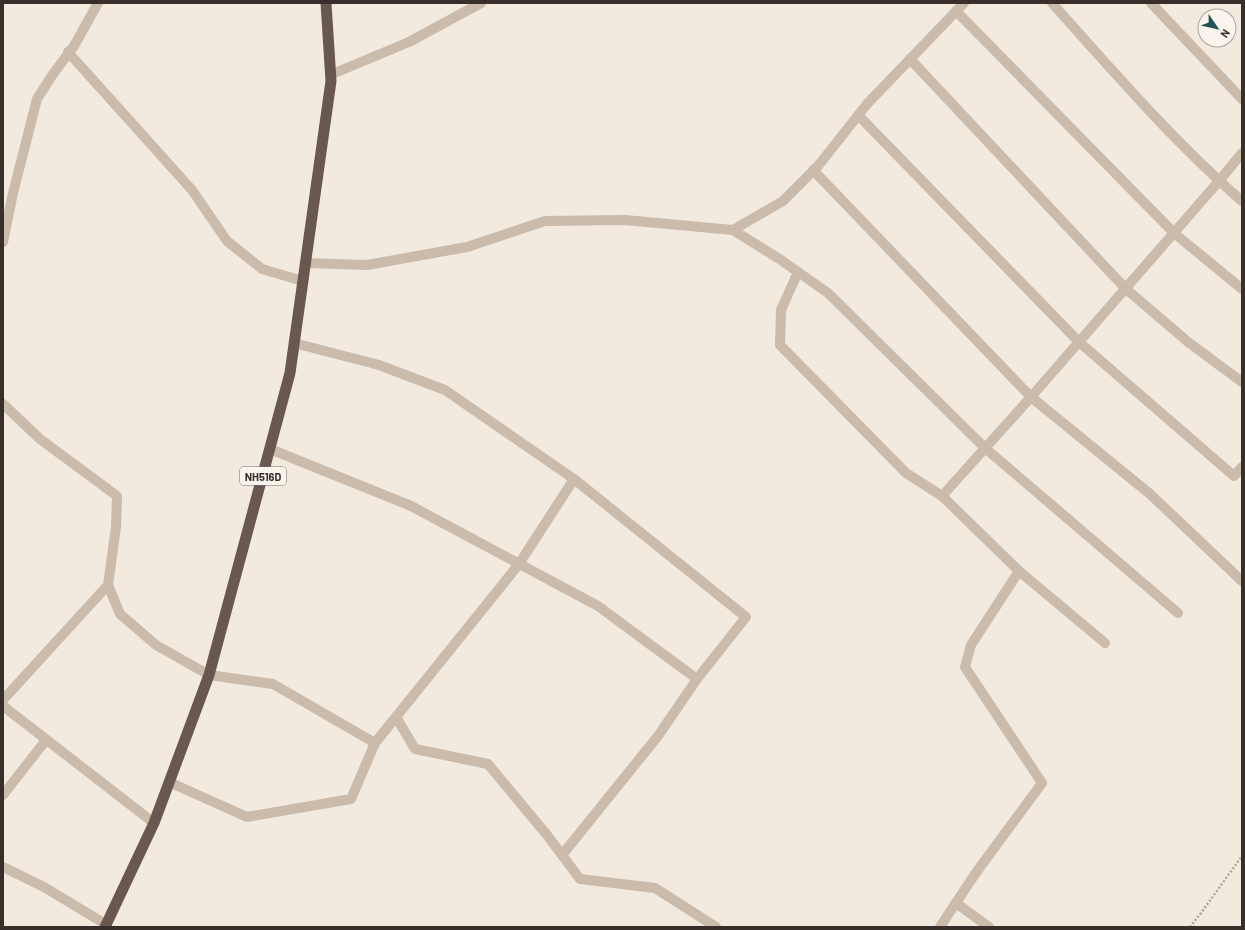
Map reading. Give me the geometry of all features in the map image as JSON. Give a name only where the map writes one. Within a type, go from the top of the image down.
[{"type":"highway","name":"NH516D","points":[[106,926],[154,823],[209,675],[290,373],[330,89],[326,3]]},
{"type":"street","points":[[3,242],[13,194],[37,99],[98,3]]},
{"type":"street","points":[[330,75],[409,42],[481,3]]},
{"type":"street","points":[[733,230],[783,201],[813,170],[858,115],[964,3]]},
{"type":"street","points":[[1052,3],[1147,108],[1219,181],[1242,201]]},
{"type":"street","points":[[1151,3],[1242,99]]},
{"type":"street","points":[[956,11],[1174,233],[1242,290]]},
{"type":"street","points":[[68,52],[192,190],[227,241],[262,269],[303,280]]},
{"type":"street","points":[[910,59],[1125,288],[1188,342],[1242,382]]},
{"type":"street","points":[[858,115],[1079,342],[1234,476],[1242,466]]},
{"type":"street","points":[[942,496],[1079,342],[1219,181],[1242,152]]},
{"type":"street","points":[[813,170],[1031,397],[1150,494],[1242,581]]},
{"type":"street","points":[[306,263],[367,265],[467,248],[545,221],[625,220],[733,230],[782,260],[828,293],[985,448],[1178,614]]},
{"type":"street","points":[[798,272],[780,310],[780,345],[906,473],[942,496],[1019,571],[1105,643]]},
{"type":"street","points":[[294,343],[379,365],[445,390],[574,479],[746,618],[696,679],[658,736],[562,855]]},
{"type":"street","points":[[3,404],[40,439],[117,496],[116,527],[108,585],[120,614],[156,645],[209,675],[273,684],[375,743]]},
{"type":"street","points":[[270,449],[411,506],[598,606],[696,679]]},
{"type":"street","points":[[169,782],[247,817],[351,799],[375,743],[519,564],[574,479]]},
{"type":"street","points":[[940,927],[975,874],[1042,783],[965,667],[971,645],[1019,571]]},
{"type":"street","points":[[3,700],[108,585]]},
{"type":"street","points":[[3,706],[154,823]]},
{"type":"street","points":[[396,717],[415,749],[488,764],[580,879],[655,888],[716,927]]},
{"type":"street","points":[[3,795],[6,783],[46,740]]},
{"type":"street","points":[[3,867],[44,888],[106,926]]},
{"type":"street","points":[[956,903],[989,927]]},
{"type":"path","points":[[1190,927],[1242,856]]}]
